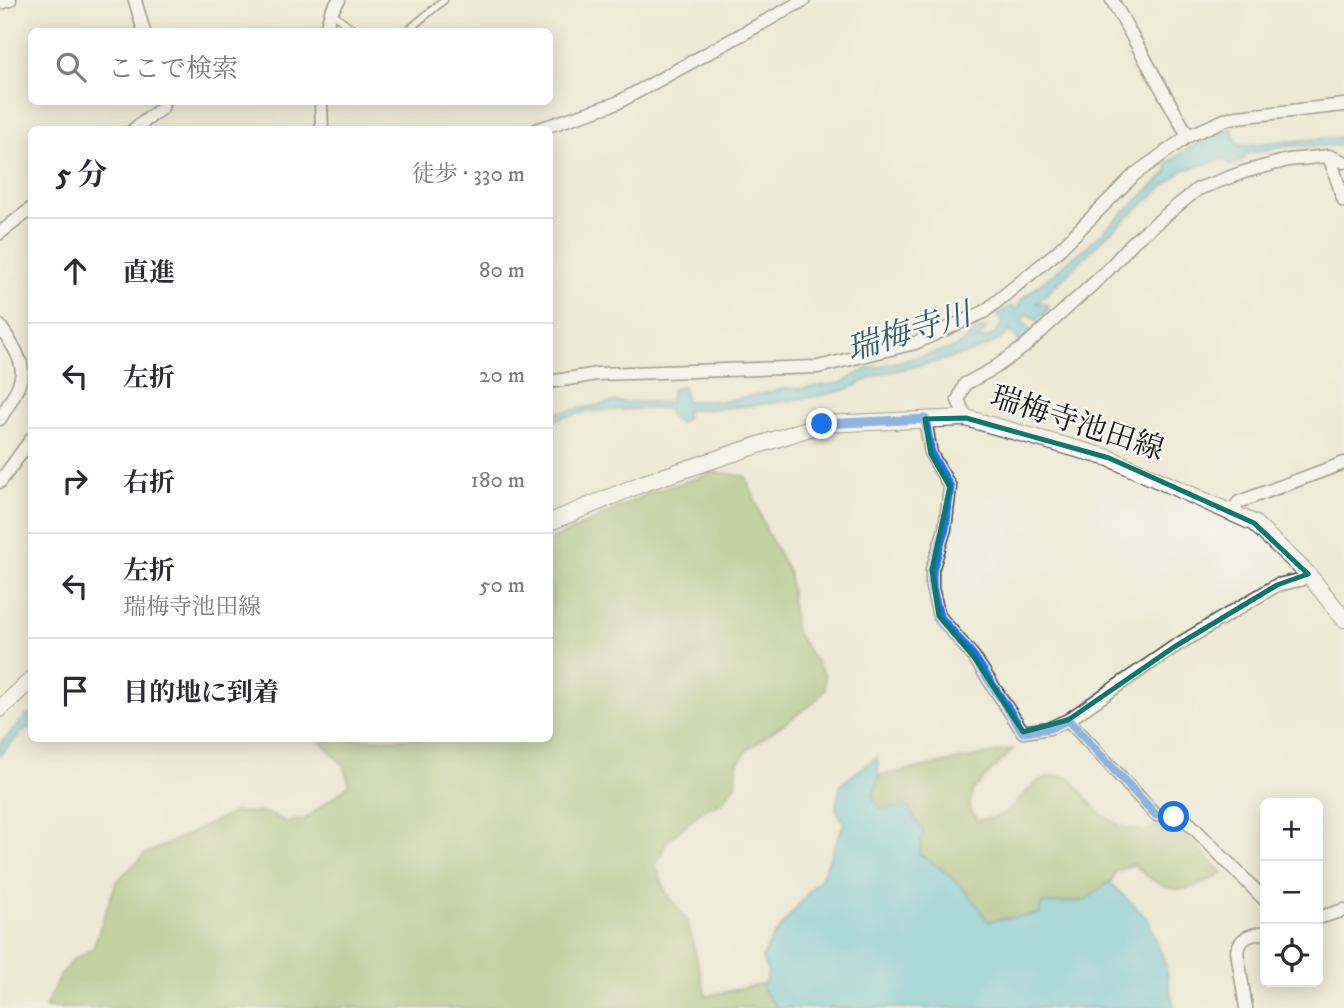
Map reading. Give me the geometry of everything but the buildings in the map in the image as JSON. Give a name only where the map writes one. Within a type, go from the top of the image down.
[{"type":"main road","name":"瑞梅寺池田線","points":[[553,521],[644,482],[822,424],[966,418],[1109,458],[1254,523],[1308,574],[1344,619]]},
{"type":"main road","points":[[0,709],[28,682]]},
{"type":"street","points":[[0,3],[10,0]]},
{"type":"street","points":[[135,0],[143,28]]},
{"type":"street","points":[[326,28],[338,0]]},
{"type":"street","points":[[548,126],[617,103],[804,0]]},
{"type":"street","points":[[1112,0],[1188,136]]},
{"type":"street","points":[[138,126],[162,105]]},
{"type":"street","points":[[321,105],[322,126]]},
{"type":"street","points":[[553,381],[597,374],[818,367],[915,343],[984,312],[1056,253],[1135,174],[1188,136],[1229,118],[1344,105]]},
{"type":"street","points":[[1329,156],[1344,201]]},
{"type":"street","points":[[966,418],[958,400],[965,384],[993,369],[1024,347],[1105,273],[1134,241],[1198,189],[1244,172],[1289,160],[1329,156],[1344,162]]},
{"type":"street","points":[[0,233],[28,211]]},
{"type":"street","points":[[0,326],[20,356],[23,367],[22,382],[0,419]]},
{"type":"street","points":[[925,419],[931,454],[950,487],[945,529],[932,570],[932,588],[939,616],[974,657],[1023,732],[1050,728],[1068,720],[1174,647],[1277,585],[1300,580],[1308,574]]},
{"type":"street","points":[[2,477],[27,454]]},
{"type":"street","points":[[1231,512],[1239,502],[1344,463]]},
{"type":"street","points":[[1068,720],[1156,815],[1183,817],[1260,895]]},
{"type":"street","points":[[1323,916],[1344,910]]},
{"type":"street","points":[[1247,1008],[1237,951],[1239,943],[1247,936],[1260,933]]},
{"type":"lane","points":[[411,28],[444,0]]},
{"type":"lane","points":[[331,12],[352,28]]},
{"type":"highlighted area","points":[[966,418],[1109,458],[1254,523],[1308,574],[1277,585],[1174,647],[1068,720],[1023,732],[974,657],[939,616],[932,570],[950,487],[931,454],[925,419]]},
{"type":"green space","points":[[716,472],[746,476],[767,532],[789,573],[795,631],[825,675],[825,689],[815,702],[749,748],[737,764],[736,784],[722,802],[704,810],[666,842],[656,866],[666,892],[687,920],[706,996],[789,978],[815,1008],[45,1008],[58,978],[71,961],[93,948],[116,882],[145,854],[235,812],[266,813],[287,822],[305,819],[349,785],[345,767],[321,742],[553,742],[553,540],[649,493]]},
{"type":"green space","points":[[1013,749],[973,790],[969,808],[977,820],[1005,813],[1039,780],[1057,776],[1070,777],[1099,813],[1124,827],[1144,832],[1157,826],[1178,827],[1223,873],[1196,886],[1175,889],[1156,882],[1133,864],[1116,872],[1105,895],[1014,928],[975,922],[871,807],[872,777]]},
{"type":"water","name":"瑞梅寺川","points":[[1231,128],[1238,145],[1344,137],[1344,146],[1289,146],[1245,154],[1244,159],[1231,166],[1225,159],[1183,170],[1107,235],[1037,303],[1049,305],[1047,312],[1036,320],[1027,314],[1022,319],[1031,331],[1020,342],[1009,330],[1001,338],[972,352],[881,374],[842,391],[765,404],[687,410],[686,419],[679,423],[671,417],[667,408],[589,411],[553,420],[553,413],[614,402],[670,402],[671,390],[683,386],[686,401],[726,401],[789,388],[841,383],[865,370],[954,348],[981,329],[987,328],[976,340],[994,335],[1003,322],[997,314],[1012,306],[1016,310],[1024,297],[1086,247],[1167,173],[1168,163],[1187,149]]},
{"type":"water","points":[[28,715],[28,728],[0,755],[0,744]]},
{"type":"water","points":[[877,757],[879,776],[873,797],[880,808],[908,808],[923,831],[919,854],[958,883],[988,921],[1040,914],[1041,904],[1084,901],[1109,882],[1148,919],[1165,963],[1174,1008],[777,1008],[762,988],[768,973],[762,958],[773,937],[823,874],[844,824],[836,807],[841,784]]},
{"type":"route","points":[[822,424],[925,419],[931,454],[950,487],[945,529],[932,570],[932,588],[939,616],[974,657],[1023,732],[1050,728],[1068,720],[1156,815],[1174,817]]}]
